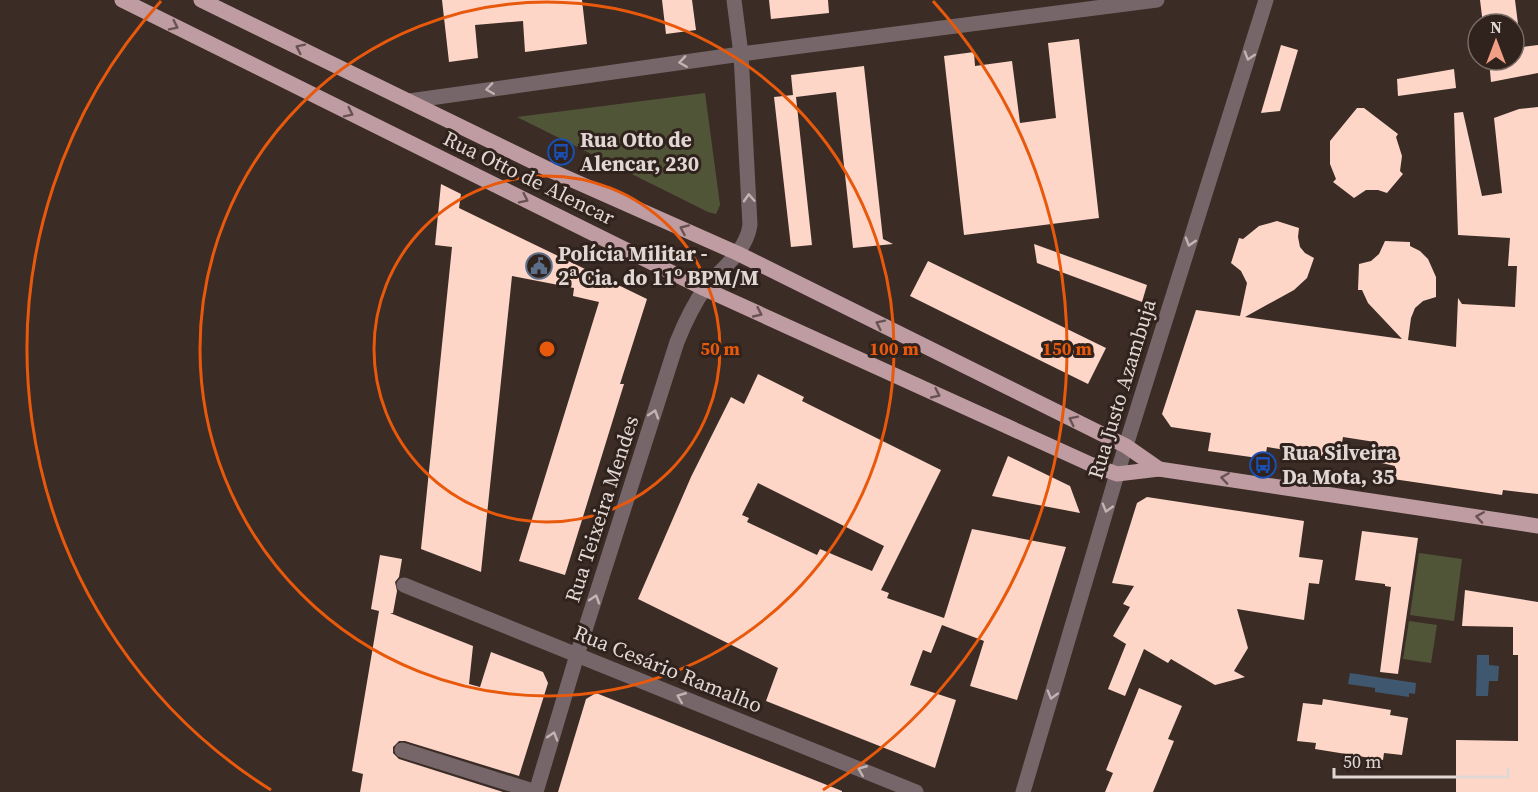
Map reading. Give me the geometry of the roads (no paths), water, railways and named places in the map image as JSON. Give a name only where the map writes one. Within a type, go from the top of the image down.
[{"type":"main road","name":"Rua Otto de Alencar","points":[[122,0],[705,289],[1090,464],[1117,474]]},
{"type":"main road","name":"Rua Otto de Alencar","points":[[201,0],[554,172],[737,253],[1126,446],[1159,469]]},
{"type":"main road","points":[[1117,474],[1159,469],[1538,526]]},
{"type":"street","name":"Rua Teixeira Mendes","points":[[536,792],[577,655],[677,342],[687,316],[705,289],[737,253],[749,235],[741,54],[734,0]]},
{"type":"street","points":[[409,101],[741,54],[1157,0]]},
{"type":"street","name":"Rua Justo Azambuja","points":[[1023,792],[1117,474],[1266,0]]},
{"type":"street","name":"Rua Cesário Ramalho","points":[[404,585],[916,792]]},
{"type":"street","points":[[402,750],[536,792]]},
{"type":"water","points":[[1477,655],[1489,655],[1489,665],[1499,666],[1498,681],[1489,681],[1488,696],[1476,696]]},
{"type":"water","points":[[1350,673],[1416,683],[1415,694],[1409,693],[1409,697],[1375,692],[1375,688],[1348,684]]},
{"type":"place","name":"Rua Otto de Alencar, 230","points":[[561,152]]},
{"type":"place","name":"Polícia Militar - 2ª Cia. do 11º BPM/M","points":[[539,266]]},
{"type":"place","name":"Rua Silveira Da Mota, 35","points":[[1263,465]]}]
